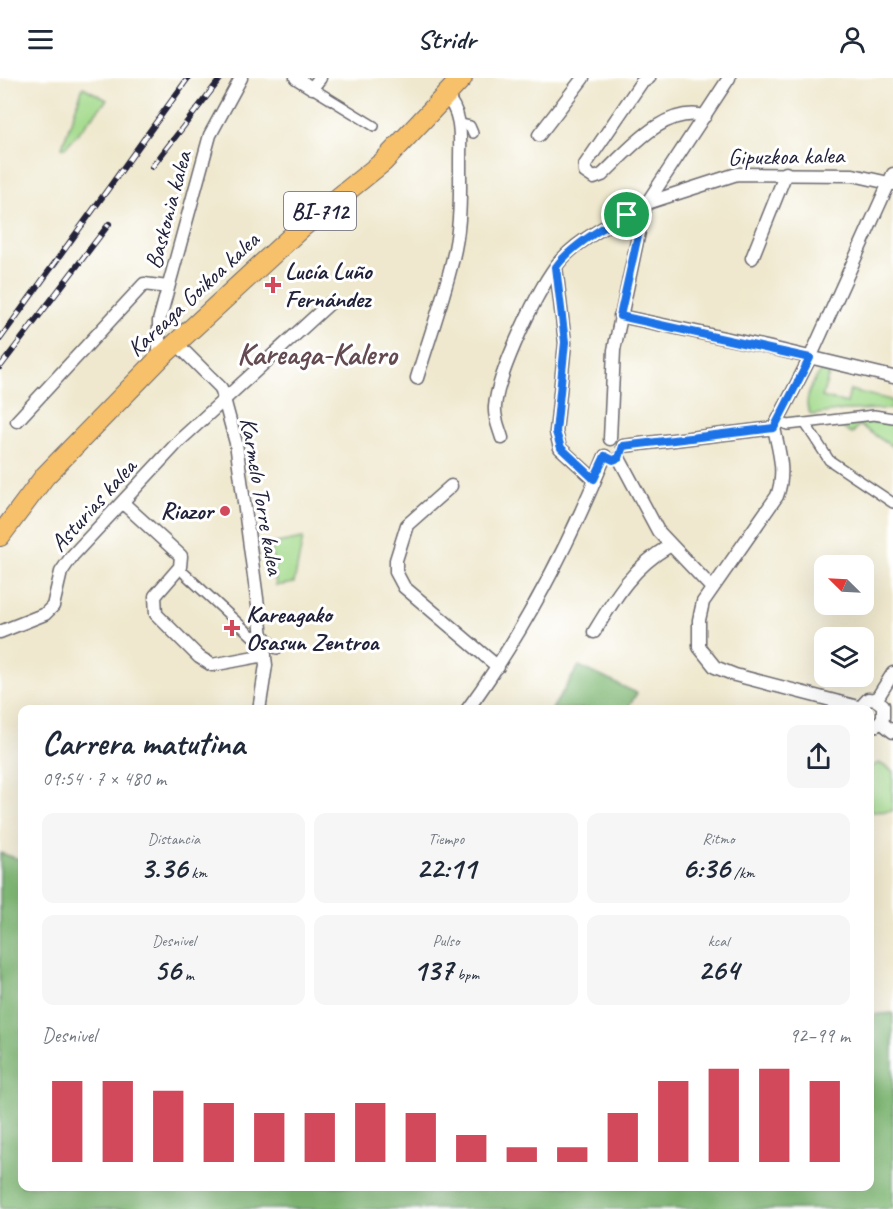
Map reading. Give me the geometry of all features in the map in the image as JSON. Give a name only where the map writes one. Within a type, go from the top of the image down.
[{"type":"main road","name":"Kareaga Goikoa kalea","points":[[0,536],[45,476],[159,359],[324,207],[383,162],[462,78]]},
{"type":"street","name":"Baskonia kalea","points":[[159,359],[159,321],[210,135],[241,78]]},
{"type":"street","points":[[296,78],[316,83],[374,126]]},
{"type":"street","points":[[539,135],[583,78]]},
{"type":"street","points":[[649,78],[641,84],[585,165],[585,172],[589,175],[594,178],[602,175],[645,134],[658,126],[689,115],[705,116]]},
{"type":"street","points":[[471,705],[498,667],[551,575],[605,456],[603,446],[610,439],[614,350],[645,208],[730,80]]},
{"type":"street","points":[[417,378],[455,248],[460,214],[460,124],[455,108],[445,95]]},
{"type":"street","points":[[460,124],[470,126],[473,133]]},
{"type":"street","points":[[752,258],[786,173]]},
{"type":"street","name":"Gipuzkoa kalea","points":[[502,438],[495,405],[505,370],[544,285],[556,267],[588,239],[627,215],[703,182],[737,174],[853,175],[892,180]]},
{"type":"street","points":[[847,705],[735,675],[715,667],[699,648],[699,620],[703,602],[777,496],[783,470],[776,424],[810,358],[892,180]]},
{"type":"street","points":[[556,267],[565,342],[556,432],[561,448],[594,479]]},
{"type":"street","points":[[17,422],[144,284],[168,287]]},
{"type":"street","name":"Asturias kalea","points":[[0,632],[45,614],[53,606],[61,572],[72,556],[181,439],[224,401],[238,384],[330,303]]},
{"type":"street","points":[[620,316],[893,377]]},
{"type":"street","name":"Karmelo Torre kalea","points":[[176,343],[221,388],[236,443],[266,665],[260,705]]},
{"type":"street","points":[[605,456],[613,460],[621,452],[776,424],[788,425],[874,415],[893,418]]},
{"type":"street","points":[[805,423],[829,460],[893,503]]},
{"type":"street","points":[[610,439],[620,441],[621,452],[658,531],[669,546],[712,588]]},
{"type":"street","points":[[451,486],[407,525],[396,560],[396,572],[404,587],[498,667]]},
{"type":"street","points":[[123,503],[181,555],[180,567],[155,596],[156,614],[198,657],[212,665],[265,655]]},
{"type":"street","points":[[594,632],[621,588],[646,560],[669,546]]},
{"type":"street","points":[[185,574],[252,636],[263,634],[277,649]]},
{"type":"street","points":[[876,700],[893,673]]},
{"type":"street","points":[[861,705],[864,701],[876,700]]},
{"type":"street","points":[[876,700],[884,709],[876,724],[893,732]]},
{"type":"green space","points":[[83,87],[107,100],[65,148],[62,147]]},
{"type":"green space","points":[[824,369],[829,374],[822,397],[847,403],[850,390],[891,400],[893,409],[844,410],[812,415],[807,405],[809,392]]},
{"type":"green space","points":[[834,422],[893,424],[893,447],[859,425],[852,434]]},
{"type":"green space","points":[[303,538],[294,583],[276,586],[271,544]]},
{"type":"green space","points":[[579,666],[637,693],[630,705],[555,705]]},
{"type":"green space","points":[[879,763],[893,771],[892,811],[874,812],[874,765]]},
{"type":"green space","points":[[0,853],[18,859],[18,1191],[874,1191],[874,1015],[893,1013],[893,1209],[0,1209]]},
{"type":"railway","points":[[0,339],[188,78]]},
{"type":"railway","points":[[152,167],[221,78]]},
{"type":"railway","points":[[0,367],[109,224]]},
{"type":"place","name":"Lucía Luño Fernández","points":[[273,285]]},
{"type":"place","name":"Riazor","points":[[225,511]]},
{"type":"place","name":"Kareagako Osasun Zentroa","points":[[232,628]]},
{"type":"district","name":"Kareaga-Kalero","points":[[317,354]]},
{"type":"route","points":[[643,213],[620,316],[810,358],[774,428],[623,446],[623,453],[619,458],[613,460],[605,456],[594,479],[561,448],[556,432],[565,342],[556,267],[578,245],[627,215],[643,213]]}]
